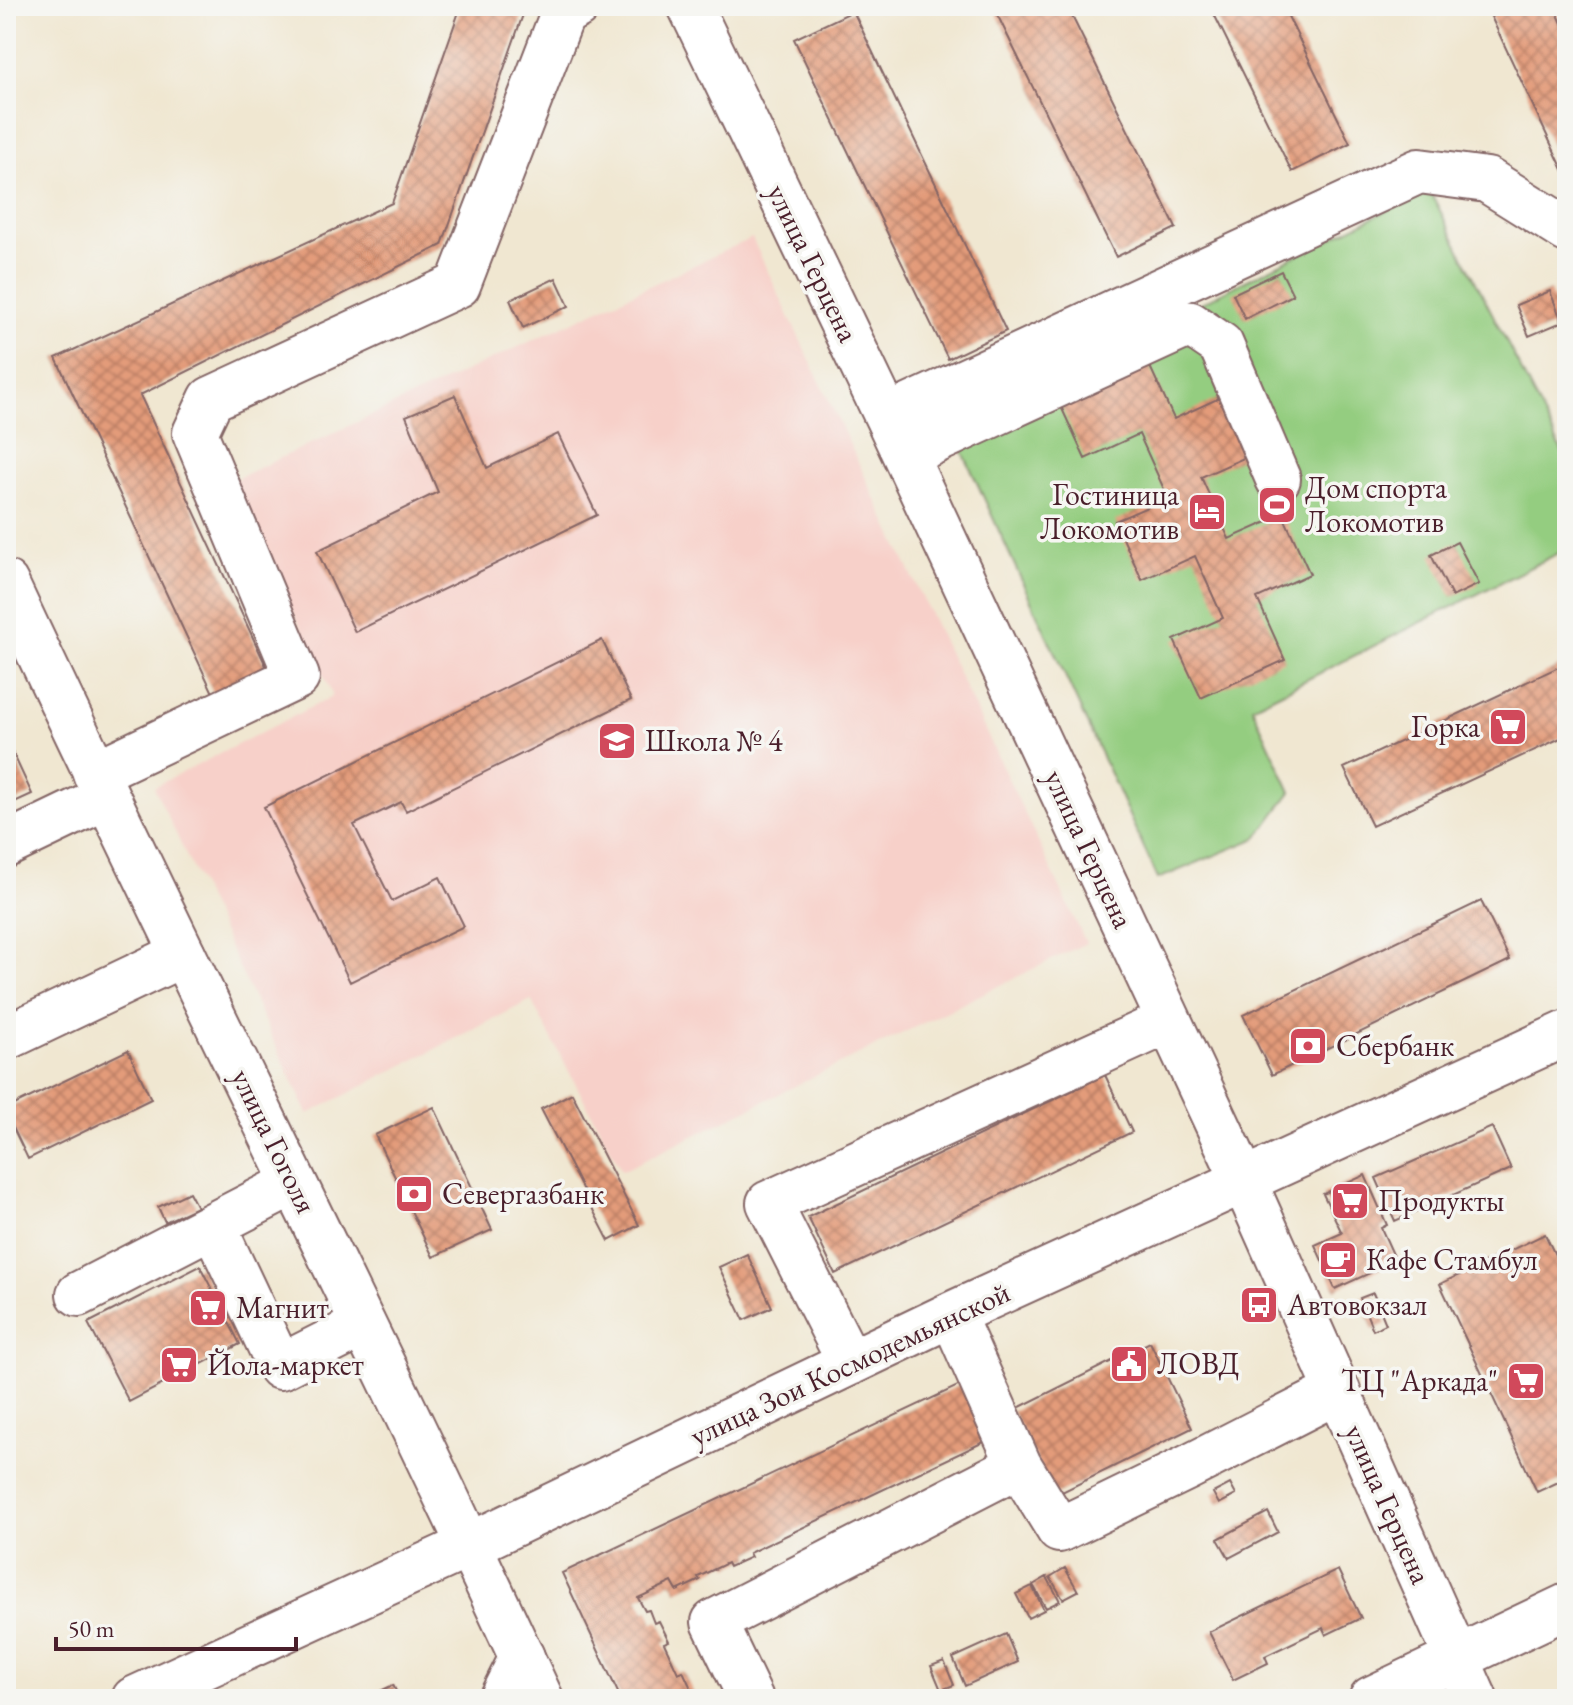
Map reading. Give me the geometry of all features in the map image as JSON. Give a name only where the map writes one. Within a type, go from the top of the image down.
[{"type":"street","points":[[6,845],[101,785],[297,677],[195,433],[211,399],[458,285],[563,13],[577,6]]},
{"type":"street","name":"улица Герцена","points":[[690,6],[896,436],[1244,1181],[1475,1699]]},
{"type":"street","points":[[896,436],[1419,171],[1487,180],[1567,230]]},
{"type":"street","points":[[896,436],[1190,324],[1221,345],[1278,479]]},
{"type":"street","name":"улица Гоголя","points":[[6,583],[470,1545],[541,1699]]},
{"type":"street","points":[[6,1038],[183,954]]},
{"type":"street","points":[[850,1363],[769,1203],[1169,1021]]},
{"type":"street","name":"улица Зои Космодемьянской","points":[[134,1699],[470,1545],[952,1314],[1244,1181],[1564,1043]]},
{"type":"street","points":[[79,1294],[294,1183]]},
{"type":"street","points":[[213,1225],[280,1367],[363,1325]]},
{"type":"street","points":[[952,1314],[1019,1465],[1059,1530],[1338,1391]]},
{"type":"street","points":[[751,1699],[714,1622],[1019,1465]]},
{"type":"street","points":[[1371,1699],[1567,1606]]},
{"type":"street","points":[[501,1699],[522,1657]]},
{"type":"shaded area","name":"Школа № 4","points":[[752,238],[1086,943],[622,1171],[531,1000],[308,1114],[154,787],[333,696],[231,481]]},
{"type":"green space","name":"Дом спорта Локомотив","points":[[1429,189],[1567,461],[1567,549],[1252,707],[1291,792],[1257,838],[1158,879],[952,428]]},
{"type":"building","points":[[461,6],[526,6],[442,245],[140,395],[267,668],[213,693],[56,358],[392,203]]},
{"type":"building","points":[[993,6],[1067,6],[1176,228],[1116,257]]},
{"type":"building","points":[[1210,6],[1283,6],[1350,143],[1292,172]]},
{"type":"building","points":[[1486,6],[1554,6],[1567,34],[1567,178]]},
{"type":"building","points":[[853,11],[1006,331],[948,359],[794,39]]},
{"type":"building","points":[[1281,271],[1293,295],[1245,319],[1233,294]]},
{"type":"building","points":[[556,278],[569,306],[523,328],[510,300]]},
{"type":"building","points":[[1550,291],[1562,322],[1529,336],[1516,305]]},
{"type":"building","points":[[1147,360],[1174,419],[1228,394],[1255,453],[1201,477],[1229,539],[1283,515],[1310,574],[1257,598],[1285,660],[1201,698],[1174,640],[1223,618],[1195,556],[1142,580],[1115,521],[1168,498],[1139,434],[1085,459],[1058,400]]},
{"type":"building","points":[[455,395],[487,468],[558,434],[597,515],[355,632],[317,551],[438,492],[406,416]]},
{"type":"building","points":[[1457,542],[1479,584],[1452,597],[1431,555]]},
{"type":"building","points":[[602,640],[631,700],[406,811],[401,802],[354,825],[392,901],[440,877],[464,926],[350,982],[264,807]]},
{"type":"building","points":[[1567,663],[1567,735],[1372,826],[1344,768]]},
{"type":"building","points":[[6,738],[32,794],[6,806]]},
{"type":"building","points":[[1481,901],[1510,960],[1272,1075],[1243,1015]]},
{"type":"building","points":[[128,1050],[151,1099],[28,1159],[6,1109]]},
{"type":"building","points":[[1105,1075],[1132,1132],[835,1274],[808,1217]]},
{"type":"building","points":[[572,1093],[639,1225],[609,1241],[541,1109]]},
{"type":"building","points":[[434,1107],[492,1230],[433,1257],[375,1135]]},
{"type":"building","points":[[1492,1127],[1511,1169],[1395,1221],[1376,1178]]},
{"type":"building","points":[[1365,1175],[1387,1225],[1381,1228],[1396,1261],[1335,1289],[1315,1245],[1342,1233],[1323,1194]]},
{"type":"building","points":[[189,1192],[197,1207],[165,1222],[158,1207]]},
{"type":"building","name":"ТЦ \"Аркада\"","points":[[1545,1234],[1567,1280],[1567,1478],[1537,1492],[1440,1284]]},
{"type":"building","points":[[747,1254],[772,1307],[744,1320],[719,1267]]},
{"type":"building","points":[[200,1266],[240,1344],[129,1402],[88,1323]]},
{"type":"building","points":[[1373,1293],[1386,1324],[1373,1330],[1360,1298]]},
{"type":"building","points":[[1150,1342],[1192,1428],[1054,1496],[1012,1411]]},
{"type":"building","points":[[962,1384],[988,1440],[749,1553],[751,1557],[729,1567],[727,1563],[698,1577],[700,1580],[677,1591],[672,1582],[638,1598],[645,1611],[649,1610],[654,1623],[659,1621],[669,1641],[664,1643],[678,1673],[683,1671],[696,1699],[621,1699],[562,1573]]},
{"type":"building","points":[[1230,1484],[1236,1495],[1219,1504],[1213,1493]]},
{"type":"building","points":[[1268,1512],[1278,1532],[1229,1558],[1218,1539]]},
{"type":"building","points":[[1065,1568],[1078,1591],[1063,1599],[1050,1577]]},
{"type":"building","points":[[1338,1570],[1361,1618],[1326,1635],[1323,1628],[1265,1656],[1268,1663],[1233,1680],[1209,1632]]},
{"type":"building","points":[[1047,1577],[1060,1601],[1046,1608],[1033,1585]]},
{"type":"building","points":[[1032,1586],[1044,1610],[1028,1618],[1016,1594]]},
{"type":"building","points":[[1006,1634],[1018,1662],[965,1686],[953,1658]]},
{"type":"building","points":[[944,1661],[954,1685],[941,1690],[931,1666]]},
{"type":"building","points":[[393,1685],[400,1699],[363,1699]]},
{"type":"place","name":"Дом спорта Локомотив","points":[[1277,505]]},
{"type":"place","name":"Гостиница Локомотив","points":[[1207,512]]},
{"type":"place","name":"Горка","points":[[1508,727]]},
{"type":"place","name":"Школа № 4","points":[[617,741]]},
{"type":"place","name":"Сбербанк","points":[[1308,1046]]},
{"type":"place","name":"Севергазбанк","points":[[414,1194]]},
{"type":"place","name":"Продукты","points":[[1350,1201]]},
{"type":"place","name":"Кафе Стамбул","points":[[1338,1260]]},
{"type":"place","name":"Автовокзал","points":[[1259,1305]]},
{"type":"place","name":"Магнит","points":[[208,1308]]},
{"type":"place","name":"ЛОВД","points":[[1129,1364]]},
{"type":"place","name":"Йола-маркет","points":[[179,1365]]},
{"type":"place","name":"ТЦ \"Аркада\"","points":[[1526,1381]]}]
